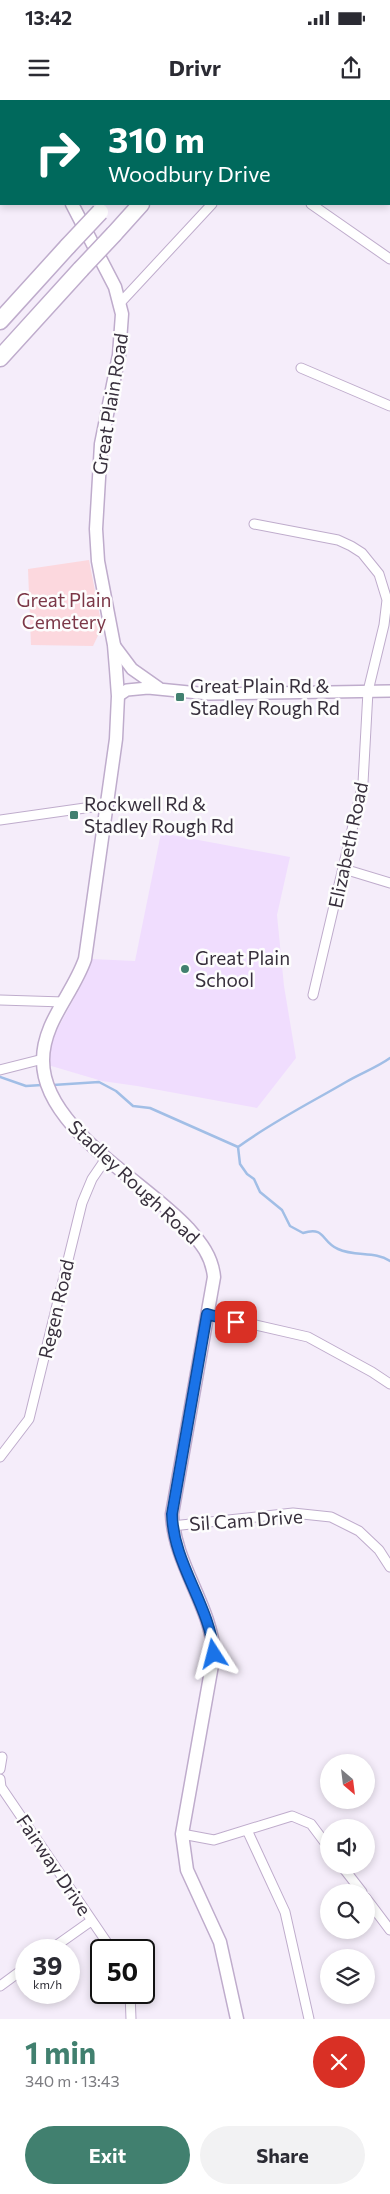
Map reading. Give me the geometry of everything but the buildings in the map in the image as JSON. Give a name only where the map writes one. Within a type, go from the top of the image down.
[{"type":"highway","points":[[0,358],[140,205]]},
{"type":"highway","points":[[0,321],[104,208]]},
{"type":"main road","name":"Great Plain Road","points":[[73,205],[108,272],[121,302],[122,333],[101,444],[96,529],[98,561],[114,645],[118,696]]},
{"type":"main road","name":"Stadley Rough Road","points":[[118,696],[116,740],[85,959],[78,977],[47,1034],[43,1060],[47,1085],[58,1107],[74,1128],[180,1220],[205,1249],[213,1264],[214,1277],[174,1500],[172,1526],[181,1557],[210,1628],[214,1654],[182,1834],[187,1870],[220,1942],[237,2019]]},
{"type":"street","points":[[121,302],[211,205]]},
{"type":"street","points":[[312,205],[390,259]]},
{"type":"street","points":[[301,368],[390,406]]},
{"type":"street","name":"Elizabeth Road","points":[[254,524],[338,540],[362,553],[379,574],[384,587],[386,611],[368,691],[363,783],[313,995]]},
{"type":"street","name":"Great Plain Road","points":[[114,645],[132,669],[160,689]]},
{"type":"street","name":"Great Plain Road","points":[[118,696],[127,690],[148,688],[209,694],[390,691]]},
{"type":"street","points":[[0,820],[106,805]]},
{"type":"street","points":[[344,869],[390,883]]},
{"type":"street","points":[[0,1000],[64,1002]]},
{"type":"street","points":[[0,1070],[43,1060]]},
{"type":"street","name":"Regen Road","points":[[0,1457],[29,1419],[82,1203],[92,1179],[107,1157]]},
{"type":"street","points":[[207,1314],[308,1337],[390,1384]]},
{"type":"street","name":"Sil Cam Drive","points":[[172,1526],[293,1513],[331,1517],[359,1531],[379,1550],[390,1567]]},
{"type":"street","points":[[0,1769],[2,1757]]},
{"type":"street","name":"Fairway Drive","points":[[0,1779],[1,1786],[104,1939]]},
{"type":"street","points":[[182,1834],[214,1840],[292,1816],[311,1824],[320,1836]]},
{"type":"street","points":[[247,1830],[285,1912],[309,2019]]},
{"type":"street","points":[[348,1874],[356,1884]]},
{"type":"street","points":[[375,1910],[390,1930]]},
{"type":"street","points":[[65,1939],[91,1920]]},
{"type":"street","points":[[0,1986],[15,1975]]},
{"type":"street","points":[[130,2004],[131,2019]]},
{"type":"shaded area","name":"Great Plain School","points":[[161,833],[290,857],[277,915],[284,986],[296,1058],[257,1108],[102,1081],[48,1065],[51,1041],[85,978],[91,959],[135,961]]},
{"type":"green space","name":"Great Plain Cemetery","points":[[89,560],[102,627],[93,646],[31,645],[28,569]]},
{"type":"waterway","points":[[53,1085],[99,1082],[116,1091],[133,1106],[150,1108],[238,1147],[291,1113],[390,1058]]},
{"type":"waterway","points":[[0,1077],[26,1086],[42,1085]]},
{"type":"waterway","points":[[238,1147],[240,1164],[247,1174],[254,1179],[260,1192],[282,1210],[290,1226],[303,1233],[310,1231],[320,1233],[338,1249],[351,1253],[378,1256],[390,1261]]},
{"type":"place","name":"Great Plain Rd & Stadley Rough Rd","points":[[180,697]]},
{"type":"place","name":"Rockwell Rd & Stadley Rough Rd","points":[[74,815]]},
{"type":"place","name":"Great Plain School","points":[[185,969]]},
{"type":"route","points":[[214,1654],[214,1644],[210,1628],[174,1536],[172,1514],[207,1314],[236,1322]]}]
